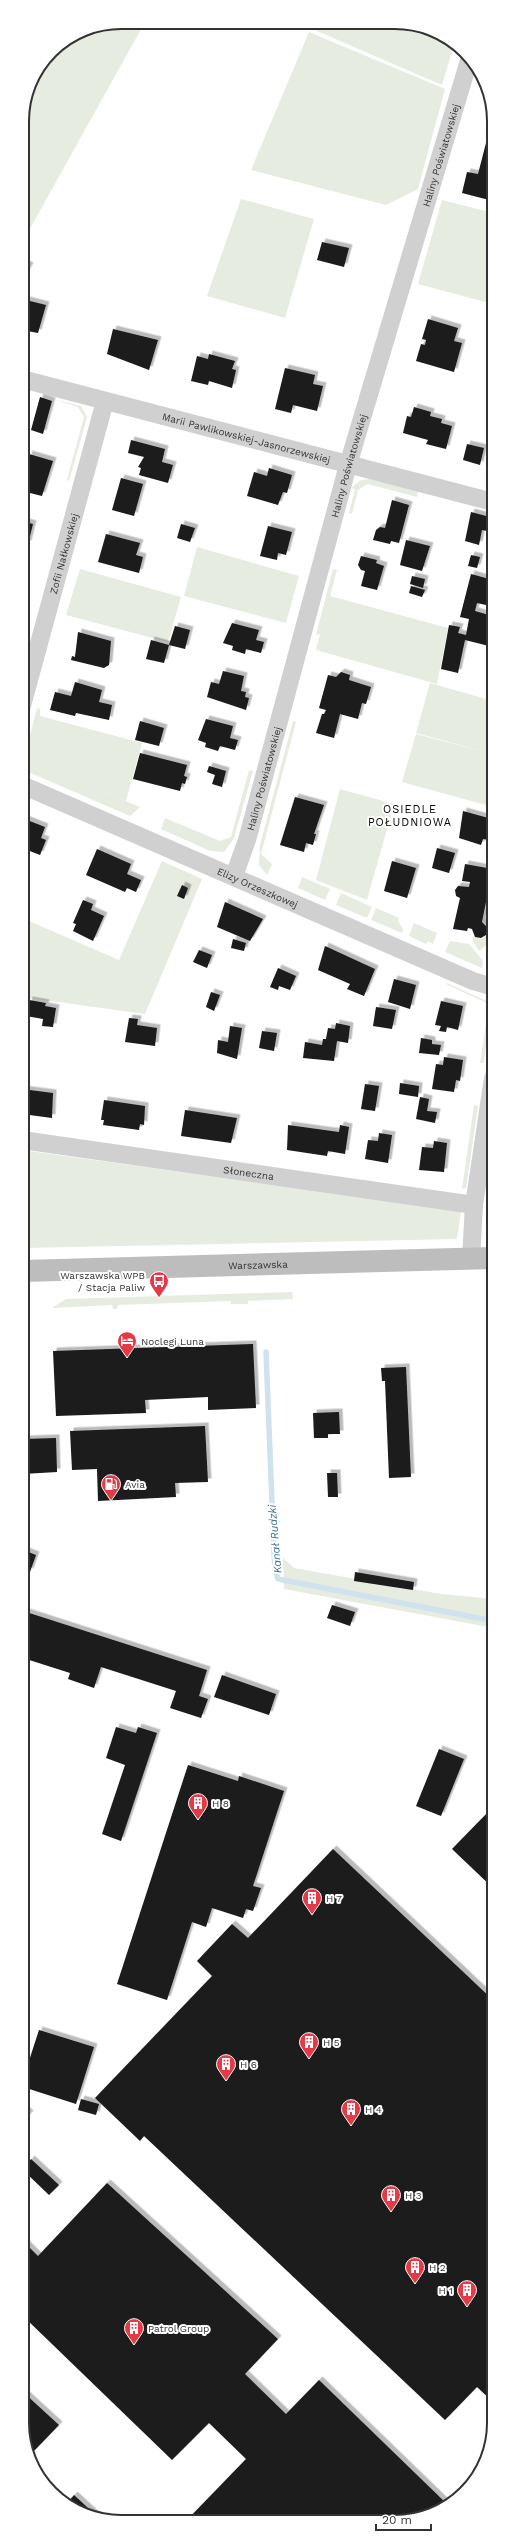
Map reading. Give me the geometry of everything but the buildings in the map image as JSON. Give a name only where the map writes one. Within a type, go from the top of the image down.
[{"type":"main road","name":"Warszawska","points":[[29,1271],[487,1258]]},
{"type":"street","name":"Haliny Poświatowskiej","points":[[234,876],[247,840],[348,465],[468,65]]},
{"type":"street","name":"Marii Pawlikowskiej-Jasnorzewskiej","points":[[29,381],[487,500]]},
{"type":"street","name":"Zofii Nałkowskiej","points":[[29,680],[105,401]]},
{"type":"street","name":"Elizy Orzeszkowej","points":[[29,788],[474,981],[487,985]]},
{"type":"street","points":[[471,1259],[474,1205],[487,1118]]},
{"type":"street","name":"Słoneczna","points":[[29,1141],[474,1205]]},
{"type":"shaded area","points":[[121,29],[141,29],[29,230],[29,115],[32,97],[38,80],[52,60],[75,41],[97,32]]},
{"type":"shaded area","points":[[312,29],[395,29],[419,32],[430,36],[441,41],[452,49],[442,85]]},
{"type":"shaded area","points":[[309,32],[445,89],[418,189],[386,205],[251,170]]},
{"type":"shaded area","points":[[241,199],[314,219],[285,318],[207,296]]},
{"type":"shaded area","points":[[442,200],[487,211],[487,302],[418,284]]},
{"type":"shaded area","points":[[53,399],[81,406],[87,417],[69,481],[67,480],[84,417],[78,407]]},
{"type":"shaded area","points":[[369,479],[418,491],[417,497],[368,484],[358,490],[352,514],[349,513],[355,489],[351,488],[361,480]]},
{"type":"shaded area","points":[[197,547],[299,576],[286,623],[184,596]]},
{"type":"shaded area","points":[[80,569],[181,597],[168,642],[66,615]]},
{"type":"shaded area","points":[[333,569],[337,570],[330,596],[448,628],[437,684],[316,650],[320,634],[316,635]]},
{"type":"shaded area","points":[[430,683],[487,699],[487,752],[416,733]]},
{"type":"shaded area","points":[[37,708],[40,709],[40,716],[142,743],[126,801],[33,763],[140,807],[130,816],[29,772],[29,739]]},
{"type":"shaded area","points":[[293,721],[296,722],[261,854],[272,864],[267,875],[259,865],[260,845]]},
{"type":"shaded area","points":[[416,734],[487,752],[487,805],[402,782]]},
{"type":"shaded area","points":[[249,770],[253,771],[234,838],[224,852],[210,851],[161,829],[165,818],[220,841],[231,837]]},
{"type":"shaded area","points":[[340,789],[394,804],[367,900],[316,880]]},
{"type":"shaded area","points":[[162,861],[202,879],[145,1014],[29,998],[29,921],[119,960]]},
{"type":"shaded area","points":[[302,877],[330,889],[325,900],[298,888]]},
{"type":"shaded area","points":[[341,893],[372,907],[367,918],[336,905]]},
{"type":"shaded area","points":[[487,903],[487,926],[483,921]]},
{"type":"shaded area","points":[[376,908],[399,918],[398,921],[403,929],[402,933],[371,920]]},
{"type":"shaded area","points":[[414,923],[437,933],[433,944],[428,941],[426,944],[409,936]]},
{"type":"shaded area","points":[[487,935],[487,945],[479,951],[473,941],[473,937],[482,939]]},
{"type":"shaded area","points":[[450,941],[469,944],[483,961],[482,968],[445,952]]},
{"type":"shaded area","points":[[447,983],[487,1001],[487,1003],[446,984]]},
{"type":"shaded area","points":[[487,1017],[487,1037],[484,1063],[480,1063]]},
{"type":"shaded area","points":[[474,1105],[478,1106],[466,1188],[462,1189]]},
{"type":"shaded area","points":[[29,1151],[461,1211],[457,1239],[29,1248]]},
{"type":"shaded area","points":[[292,1292],[293,1299],[248,1301],[248,1304],[231,1304],[231,1301],[118,1305],[117,1309],[113,1309],[112,1305],[52,1308],[66,1299]]},
{"type":"shaded area","points":[[283,1558],[294,1568],[441,1594],[487,1598],[487,1627],[284,1589]]},
{"type":"waterway","name":"Kanał Rudzki","points":[[266,1352],[274,1552],[275,1570],[278,1579],[487,1620]]},
{"type":"place","name":"Warszawska WPB / Stacja Paliw","points":[[159,1298]]},
{"type":"place","name":"Noclegi Luna","points":[[127,1358]]},
{"type":"place","name":"Avia","points":[[111,1501]]},
{"type":"place","name":"H 8","points":[[198,1820]]},
{"type":"place","name":"H 7","points":[[312,1915]]},
{"type":"place","name":"H 5","points":[[309,2059]]},
{"type":"place","name":"H 6","points":[[226,2081]]},
{"type":"place","name":"H 4","points":[[351,2126]]},
{"type":"place","name":"H 3","points":[[391,2212]]},
{"type":"place","name":"H 2","points":[[415,2284]]},
{"type":"place","name":"H 1","points":[[467,2307]]},
{"type":"place","name":"Patrol Group","points":[[134,2345]]},
{"type":"district","name":"OSIEDLE POŁUDNIOWA","points":[[410,815]]}]
